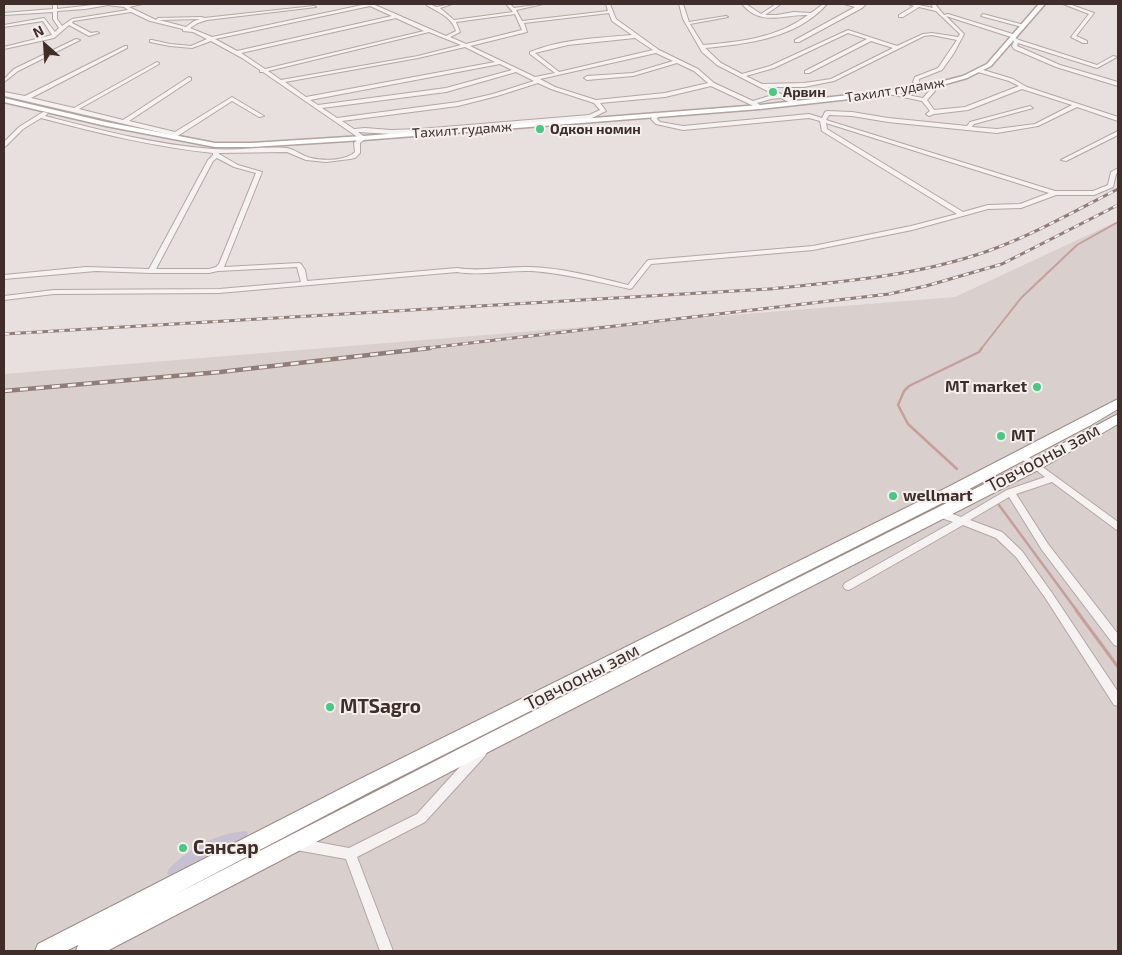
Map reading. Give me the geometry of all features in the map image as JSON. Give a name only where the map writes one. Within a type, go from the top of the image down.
[{"type":"highway","name":"Товчооны зам","points":[[86,951],[938,513],[1029,460],[1118,403]]},
{"type":"highway","name":"Товчооны зам","points":[[44,951],[364,786],[1118,418]]},
{"type":"main road","name":"Тахилт гудамж","points":[[4,100],[106,124],[175,135],[215,145],[252,145],[363,138],[794,103],[921,89],[965,77],[989,65],[1015,38],[1022,26],[1042,4]]},
{"type":"street","points":[[4,14],[55,6],[84,8],[108,4],[125,6],[140,4]]},
{"type":"street","points":[[152,40],[190,48],[211,39],[372,4],[502,62],[536,80],[596,102],[665,95],[712,84]]},
{"type":"street","points":[[427,4],[454,21],[458,32],[447,37]]},
{"type":"street","points":[[436,8],[450,4]]},
{"type":"street","points":[[279,82],[418,57],[525,31],[522,22],[508,4]]},
{"type":"street","points":[[454,21],[514,11],[541,4],[550,4]]},
{"type":"street","points":[[608,4],[610,12],[618,23],[658,51],[696,70],[712,84],[756,105],[771,97],[781,97]]},
{"type":"street","points":[[681,4],[688,23],[702,47],[719,64],[794,103]]},
{"type":"street","points":[[744,4],[762,16],[771,19],[792,14],[812,14]]},
{"type":"street","points":[[762,16],[767,10],[778,4]]},
{"type":"street","points":[[702,47],[740,43],[781,32],[797,25],[825,4]]},
{"type":"street","points":[[846,4],[862,5]]},
{"type":"street","points":[[910,4],[937,11],[1096,67],[1115,57]]},
{"type":"street","points":[[921,89],[916,82],[917,78],[939,70],[945,65],[948,56],[962,34],[932,4]]},
{"type":"street","points":[[1065,4],[1092,13],[1073,37],[1085,42]]},
{"type":"street","points":[[781,32],[798,40],[862,5]]},
{"type":"street","points":[[55,6],[55,18],[62,29]]},
{"type":"street","points":[[40,116],[106,134],[216,153],[285,150],[309,159],[349,158],[356,154],[358,149],[357,143],[363,138],[236,52],[195,31],[185,30],[152,20],[132,12],[125,6]]},
{"type":"street","points":[[185,30],[201,20],[314,6]]},
{"type":"street","points":[[901,16],[918,6]]},
{"type":"street","points":[[4,48],[54,36],[69,23],[78,19],[132,12]]},
{"type":"street","points":[[522,22],[610,12]]},
{"type":"street","points":[[983,15],[1022,26]]},
{"type":"street","points":[[236,52],[396,16]]},
{"type":"street","points":[[688,23],[726,17]]},
{"type":"street","points":[[152,20],[215,18]]},
{"type":"street","points":[[4,26],[44,19],[54,36]]},
{"type":"street","points":[[69,23],[91,35],[97,33]]},
{"type":"street","points":[[262,71],[429,31]]},
{"type":"street","points":[[741,76],[772,67],[848,31],[897,48]]},
{"type":"street","points":[[760,86],[820,84],[855,70],[922,35],[932,34],[960,39]]},
{"type":"street","points":[[557,72],[532,53],[588,41],[638,36]]},
{"type":"street","points":[[1015,38],[1014,46],[1016,48],[1058,66],[1118,84]]},
{"type":"street","points":[[807,72],[871,39]]},
{"type":"street","points":[[4,81],[16,70],[78,40]]},
{"type":"street","points":[[26,98],[125,47]]},
{"type":"street","points":[[336,120],[458,104],[495,95],[557,72],[658,51]]},
{"type":"street","points":[[588,78],[633,74],[677,61]]},
{"type":"street","points":[[306,99],[502,62]]},
{"type":"street","points":[[76,109],[157,63]]},
{"type":"street","points":[[317,107],[446,90],[518,70]]},
{"type":"street","points":[[980,70],[1011,80],[1075,106],[1118,119]]},
{"type":"street","points":[[125,121],[189,80]]},
{"type":"street","points":[[924,100],[932,91],[930,87]]},
{"type":"street","points":[[934,123],[928,113],[966,109],[1019,87],[1025,87]]},
{"type":"street","points":[[887,93],[924,100],[933,112]]},
{"type":"street","points":[[4,94],[76,109],[175,135],[232,99],[261,116]]},
{"type":"street","points":[[583,119],[603,111],[596,102]]},
{"type":"street","points":[[963,215],[824,130],[823,121],[827,113],[997,131],[1036,126],[1075,106]]},
{"type":"street","points":[[968,127],[972,123],[1030,108]]},
{"type":"street","points":[[4,145],[21,128],[50,110]]},
{"type":"street","points":[[656,115],[654,120],[658,123],[683,128],[809,116],[1055,193],[1094,193],[1111,186],[1113,173],[1118,170]]},
{"type":"street","points":[[353,131],[410,132],[524,124]]},
{"type":"street","points":[[1064,160],[1118,133]]},
{"type":"street","points":[[216,153],[236,166],[259,172],[222,265],[218,269]]},
{"type":"street","points":[[151,271],[164,251],[216,153]]},
{"type":"street","points":[[4,298],[54,292],[220,291],[457,270],[472,273],[528,269],[558,272],[630,287],[649,262],[812,248],[963,215],[988,207],[1021,206],[1055,193]]},
{"type":"street","points":[[4,277],[50,274],[79,269],[151,271],[299,265],[302,269],[305,284]]},
{"type":"street","points":[[1029,460],[1118,527]]},
{"type":"street","points":[[848,586],[1010,492],[1053,478]]},
{"type":"street","points":[[1010,492],[1045,547],[1118,642]]},
{"type":"street","points":[[938,513],[999,535],[1018,554],[1118,701]]},
{"type":"street","points":[[293,844],[350,854],[422,818],[490,742]]},
{"type":"street","points":[[350,854],[386,951]]},
{"type":"shaded area","points":[[1118,221],[1118,951],[4,951],[4,374],[955,297]]},
{"type":"shaded area","points":[[246,831],[248,833],[247,836],[170,875],[167,874],[168,870],[184,855],[203,843],[224,835]]},
{"type":"waterway","points":[[981,349],[1021,298],[1077,245],[1118,222]]},
{"type":"waterway","points":[[957,469],[908,424],[898,405],[904,391],[909,386],[979,352],[982,348]]},
{"type":"waterway","points":[[999,505],[1077,611]]},
{"type":"waterway","points":[[1076,610],[1118,667]]},
{"type":"railway","points":[[4,334],[768,289],[879,277],[961,260],[1005,245],[1118,189]]},
{"type":"railway","points":[[419,349],[889,294],[926,286],[1002,264],[1118,205]]},
{"type":"railway","points":[[4,391],[220,372],[430,348]]},
{"type":"place","name":"Арвин","points":[[773,92]]},
{"type":"place","name":"Одкон номин","points":[[540,129]]},
{"type":"place","name":"MT market","points":[[1037,387]]},
{"type":"place","name":"МТ","points":[[1001,436]]},
{"type":"place","name":"wellmart","points":[[893,496]]},
{"type":"place","name":"MTSagro","points":[[330,707]]},
{"type":"place","name":"Сансар","points":[[183,848]]}]
